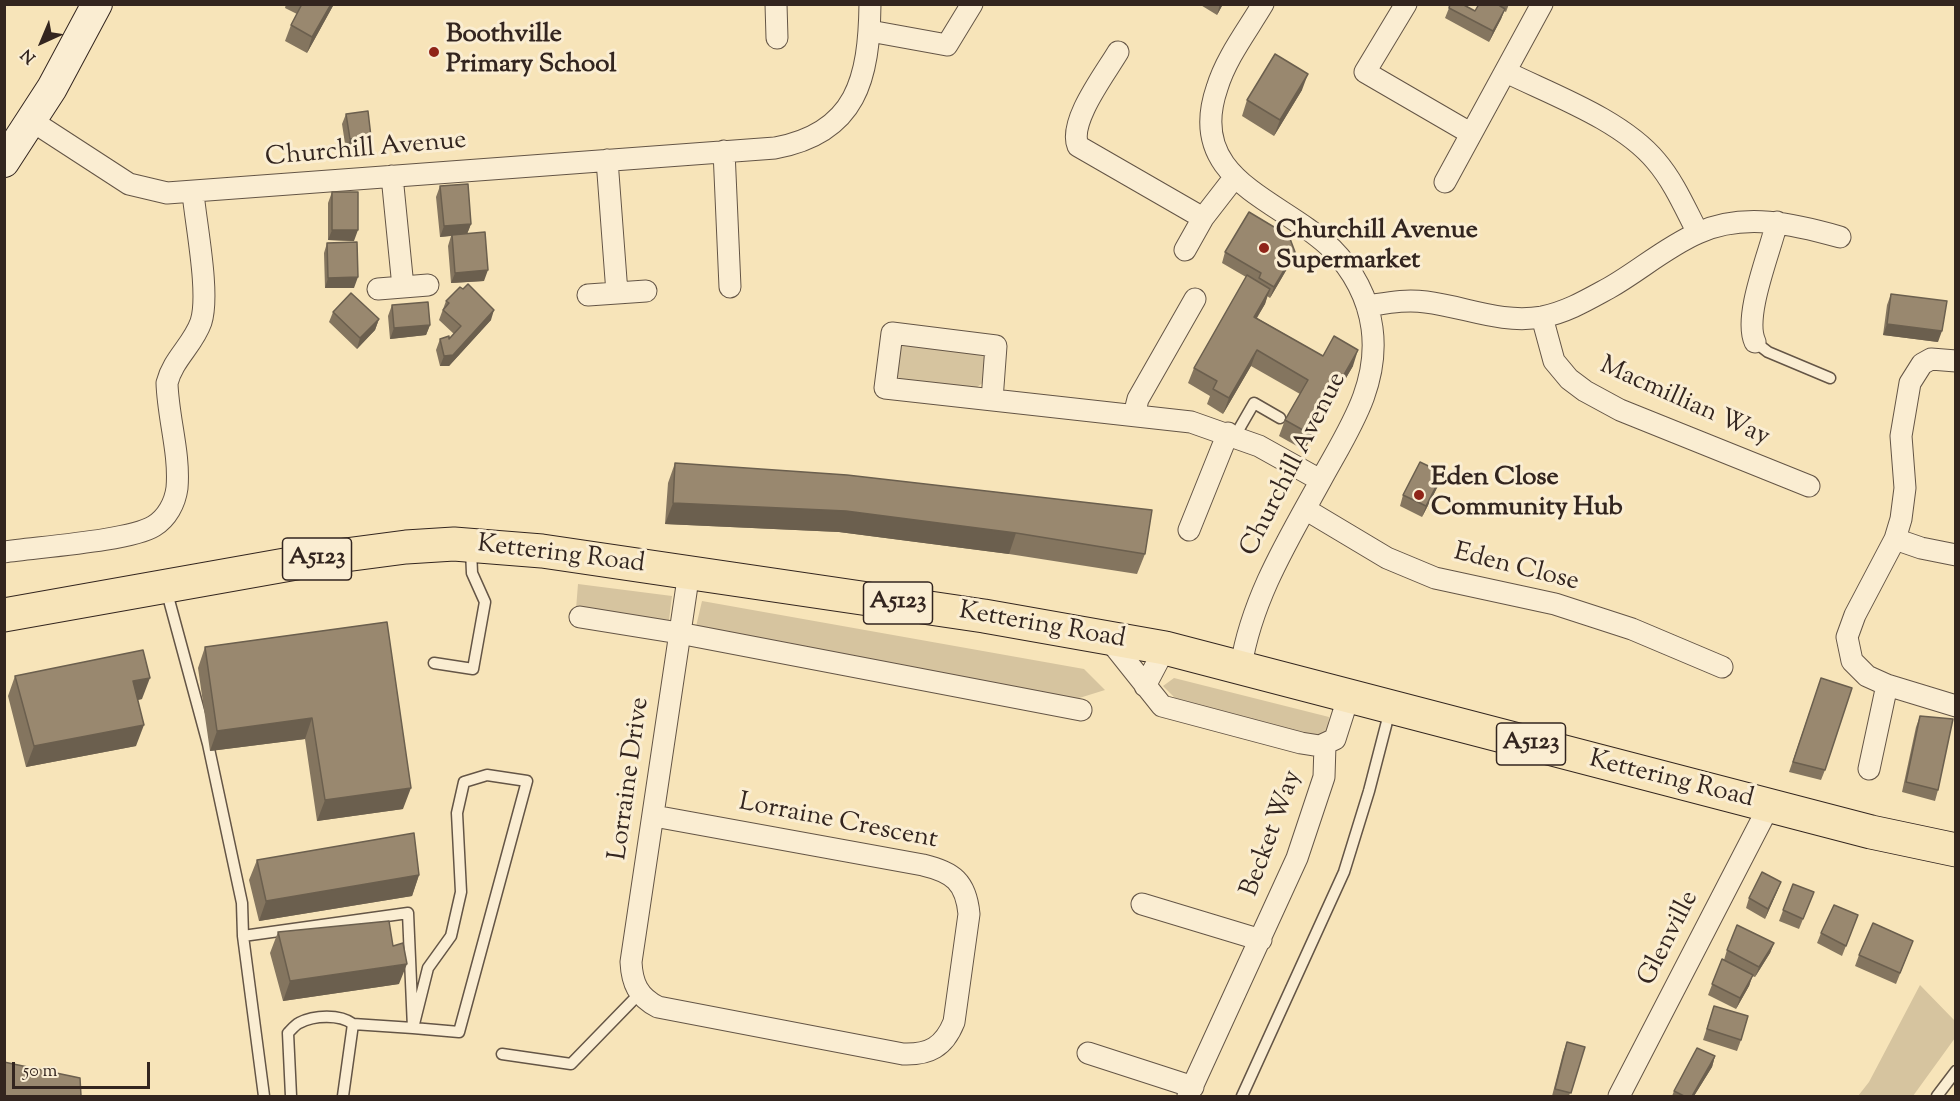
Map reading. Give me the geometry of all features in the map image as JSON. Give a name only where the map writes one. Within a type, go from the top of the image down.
[{"type":"main road","name":"Kettering Road","points":[[4,615],[341,555],[406,547],[471,545],[542,551],[690,572],[1165,648],[1241,666],[1769,806],[1956,850]]},
{"type":"street","points":[[4,162],[32,121],[97,4]]},
{"type":"street","points":[[776,4],[777,38]]},
{"type":"street","name":"Churchill Avenue","points":[[32,121],[129,184],[149,191],[193,193],[792,145],[809,140],[834,123],[846,111],[861,82],[870,31],[870,4]]},
{"type":"street","points":[[870,31],[947,45],[972,4]]},
{"type":"street","name":"Churchill Avenue","points":[[1241,666],[1246,634],[1256,605],[1367,392],[1373,348],[1367,306],[1358,284],[1331,248],[1234,178],[1218,153],[1213,136],[1212,103],[1225,68],[1263,4]]},
{"type":"street","points":[[1406,4],[1365,72],[1470,133]]},
{"type":"street","points":[[1445,182],[1542,4]]},
{"type":"street","points":[[1118,52],[1077,125],[1075,139],[1078,146],[1203,218]]},
{"type":"street","points":[[1506,72],[1580,108],[1638,144],[1655,159],[1671,181],[1698,233]]},
{"type":"street","points":[[724,151],[730,287]]},
{"type":"street","points":[[607,160],[617,293]]},
{"type":"street","points":[[392,176],[403,287]]},
{"type":"street","points":[[1185,250],[1203,218],[1234,178]]},
{"type":"street","points":[[4,552],[131,534],[153,527],[168,513],[177,490],[177,470],[167,383],[170,371],[196,334],[202,321],[204,302],[193,193]]},
{"type":"street","points":[[1367,306],[1400,300],[1427,302],[1491,317],[1542,317],[1577,306],[1632,275],[1698,233],[1742,222],[1777,222],[1840,237]]},
{"type":"street","points":[[1755,342],[1751,333],[1751,312],[1770,255],[1777,222]]},
{"type":"street","points":[[378,289],[428,285]]},
{"type":"street","points":[[588,295],[646,291]]},
{"type":"street","points":[[1134,415],[1138,399],[1196,299]]},
{"type":"street","name":"Macmillian Way","points":[[1542,317],[1554,361],[1569,379],[1585,391],[1620,410],[1809,486]]},
{"type":"street","points":[[992,400],[996,346],[892,333],[885,388],[992,400],[1134,415],[1191,422],[1232,434],[1320,480]]},
{"type":"street","points":[[1956,361],[1931,359],[1922,364],[1910,383],[1901,436],[1904,502],[1894,539],[1855,615],[1847,637],[1852,661],[1856,668],[1887,685],[1956,705]]},
{"type":"street","points":[[1189,530],[1232,434]]},
{"type":"street","name":"Eden Close","points":[[1305,509],[1387,558],[1435,578],[1555,604],[1632,629],[1722,667]]},
{"type":"street","points":[[1894,539],[1921,548],[1956,555]]},
{"type":"street","name":"Lorraine Drive","points":[[639,994],[632,978],[631,962],[690,572]]},
{"type":"street","points":[[580,617],[679,633],[1081,710]]},
{"type":"street","points":[[1107,637],[1156,702],[1168,708],[1312,746],[1325,745],[1339,733],[1349,695]]},
{"type":"street","points":[[1145,686],[1165,648]]},
{"type":"street","points":[[1869,769],[1887,685]]},
{"type":"street","name":"Becket Way","points":[[1088,1053],[1191,1092],[1297,858],[1316,806],[1326,768],[1325,745]]},
{"type":"street","name":"Glenville","points":[[1618,1096],[1769,806]]},
{"type":"street","name":"Lorraine Crescent","points":[[639,994],[658,1007],[903,1054],[928,1052],[944,1041],[954,1022],[969,914],[963,889],[954,877],[942,869],[654,816]]},
{"type":"street","name":"Becket Way","points":[[1142,904],[1188,916],[1261,940]]},
{"type":"lane","points":[[1755,342],[1768,352],[1830,378]]},
{"type":"lane","points":[[1232,434],[1254,403],[1280,418]]},
{"type":"lane","points":[[434,663],[472,669],[485,602],[472,573],[471,545]]},
{"type":"lane","points":[[165,586],[208,744],[242,903],[243,936],[264,1096]]},
{"type":"lane","points":[[1242,1096],[1344,872],[1369,791],[1391,707]]},
{"type":"lane","points":[[291,1096],[288,1034],[300,1023],[332,1016],[346,1019],[353,1024],[459,1032],[527,781],[488,775],[464,782],[457,813],[461,891],[451,936],[428,968],[413,1028]]},
{"type":"lane","points":[[243,936],[408,913],[413,1028]]},
{"type":"lane","points":[[502,1054],[571,1064],[639,994]]},
{"type":"lane","points":[[343,1096],[353,1024]]},
{"type":"lane","points":[[1937,1096],[1956,1071]]},
{"type":"shaded area","points":[[902,343],[982,351],[986,357],[984,382],[973,390],[899,379],[894,374],[893,354]]},
{"type":"shaded area","points":[[578,584],[672,596],[669,620],[576,609]]},
{"type":"shaded area","points":[[702,601],[1084,669],[1105,690],[1076,699],[695,631]]},
{"type":"shaded area","points":[[1174,678],[1329,717],[1327,741],[1175,698],[1163,686]]},
{"type":"shaded area","points":[[1920,985],[1955,1021],[1955,1038],[1913,1096],[1858,1096],[1869,1082]]},
{"type":"building","points":[[302,4],[331,4],[312,37],[291,25]]},
{"type":"building","points":[[1450,4],[1462,4],[1475,11],[1479,4],[1497,4],[1505,9],[1493,31],[1449,8]]},
{"type":"building","points":[[1275,54],[1308,74],[1280,120],[1247,100]]},
{"type":"building","points":[[368,111],[371,137],[350,139],[346,114]]},
{"type":"building","points":[[468,184],[471,224],[444,226],[440,186]]},
{"type":"building","points":[[332,192],[358,192],[358,230],[332,230]]},
{"type":"building","points":[[1249,212],[1289,236],[1295,252],[1274,287],[1259,278],[1261,273],[1225,252]]},
{"type":"building","points":[[485,232],[488,270],[455,273],[452,235]]},
{"type":"building","points":[[357,242],[358,277],[328,278],[327,243]]},
{"type":"building","points":[[1247,275],[1270,289],[1254,317],[1323,356],[1334,336],[1358,350],[1310,434],[1285,420],[1308,380],[1257,350],[1229,398],[1213,389],[1217,381],[1194,368]]},
{"type":"building","points":[[468,284],[494,310],[453,355],[444,356],[440,339],[449,336],[449,339],[461,326],[443,310],[449,303],[446,301],[460,287],[463,289]]},
{"type":"building","points":[[351,293],[379,319],[360,338],[333,312]]},
{"type":"building","points":[[1891,294],[1947,301],[1942,331],[1887,324]]},
{"type":"building","points":[[428,302],[430,325],[394,328],[392,305]]},
{"type":"building","name":"Eden Close Community Hub","points":[[1420,462],[1443,473],[1426,506],[1403,495]]},
{"type":"building","points":[[675,463],[847,475],[1152,510],[1145,554],[1016,533],[846,511],[673,503]]},
{"type":"building","points":[[387,622],[411,788],[325,800],[312,718],[217,731],[205,647]]},
{"type":"building","points":[[143,650],[150,678],[133,681],[144,725],[34,746],[15,676]]},
{"type":"building","points":[[1821,678],[1852,688],[1825,770],[1793,762]]},
{"type":"building","points":[[1920,716],[1953,719],[1938,790],[1906,782]]},
{"type":"building","points":[[414,833],[419,875],[266,901],[257,860]]},
{"type":"building","points":[[1762,872],[1781,882],[1768,909],[1749,898]]},
{"type":"building","points":[[1793,884],[1814,892],[1803,919],[1783,910]]},
{"type":"building","points":[[1834,905],[1858,915],[1846,946],[1821,933]]},
{"type":"building","points":[[389,921],[393,946],[403,943],[407,964],[290,981],[278,932]]},
{"type":"building","points":[[1873,923],[1913,941],[1900,973],[1859,955]]},
{"type":"building","points":[[1737,925],[1774,943],[1759,967],[1727,950]]},
{"type":"building","points":[[1722,959],[1753,975],[1740,998],[1712,984]]},
{"type":"building","points":[[1714,1006],[1748,1016],[1741,1040],[1707,1029]]},
{"type":"building","points":[[1567,1042],[1585,1047],[1571,1093],[1555,1089]]},
{"type":"building","points":[[1697,1048],[1715,1056],[1692,1096],[1684,1096],[1674,1091]]},
{"type":"building","points":[[4,1062],[80,1078],[81,1096],[4,1096]]},
{"type":"place","name":"Boothville Primary School","points":[[434,52]]},
{"type":"place","name":"Churchill Avenue Supermarket","points":[[1264,248]]},
{"type":"place","name":"Eden Close Community Hub","points":[[1419,495]]}]
